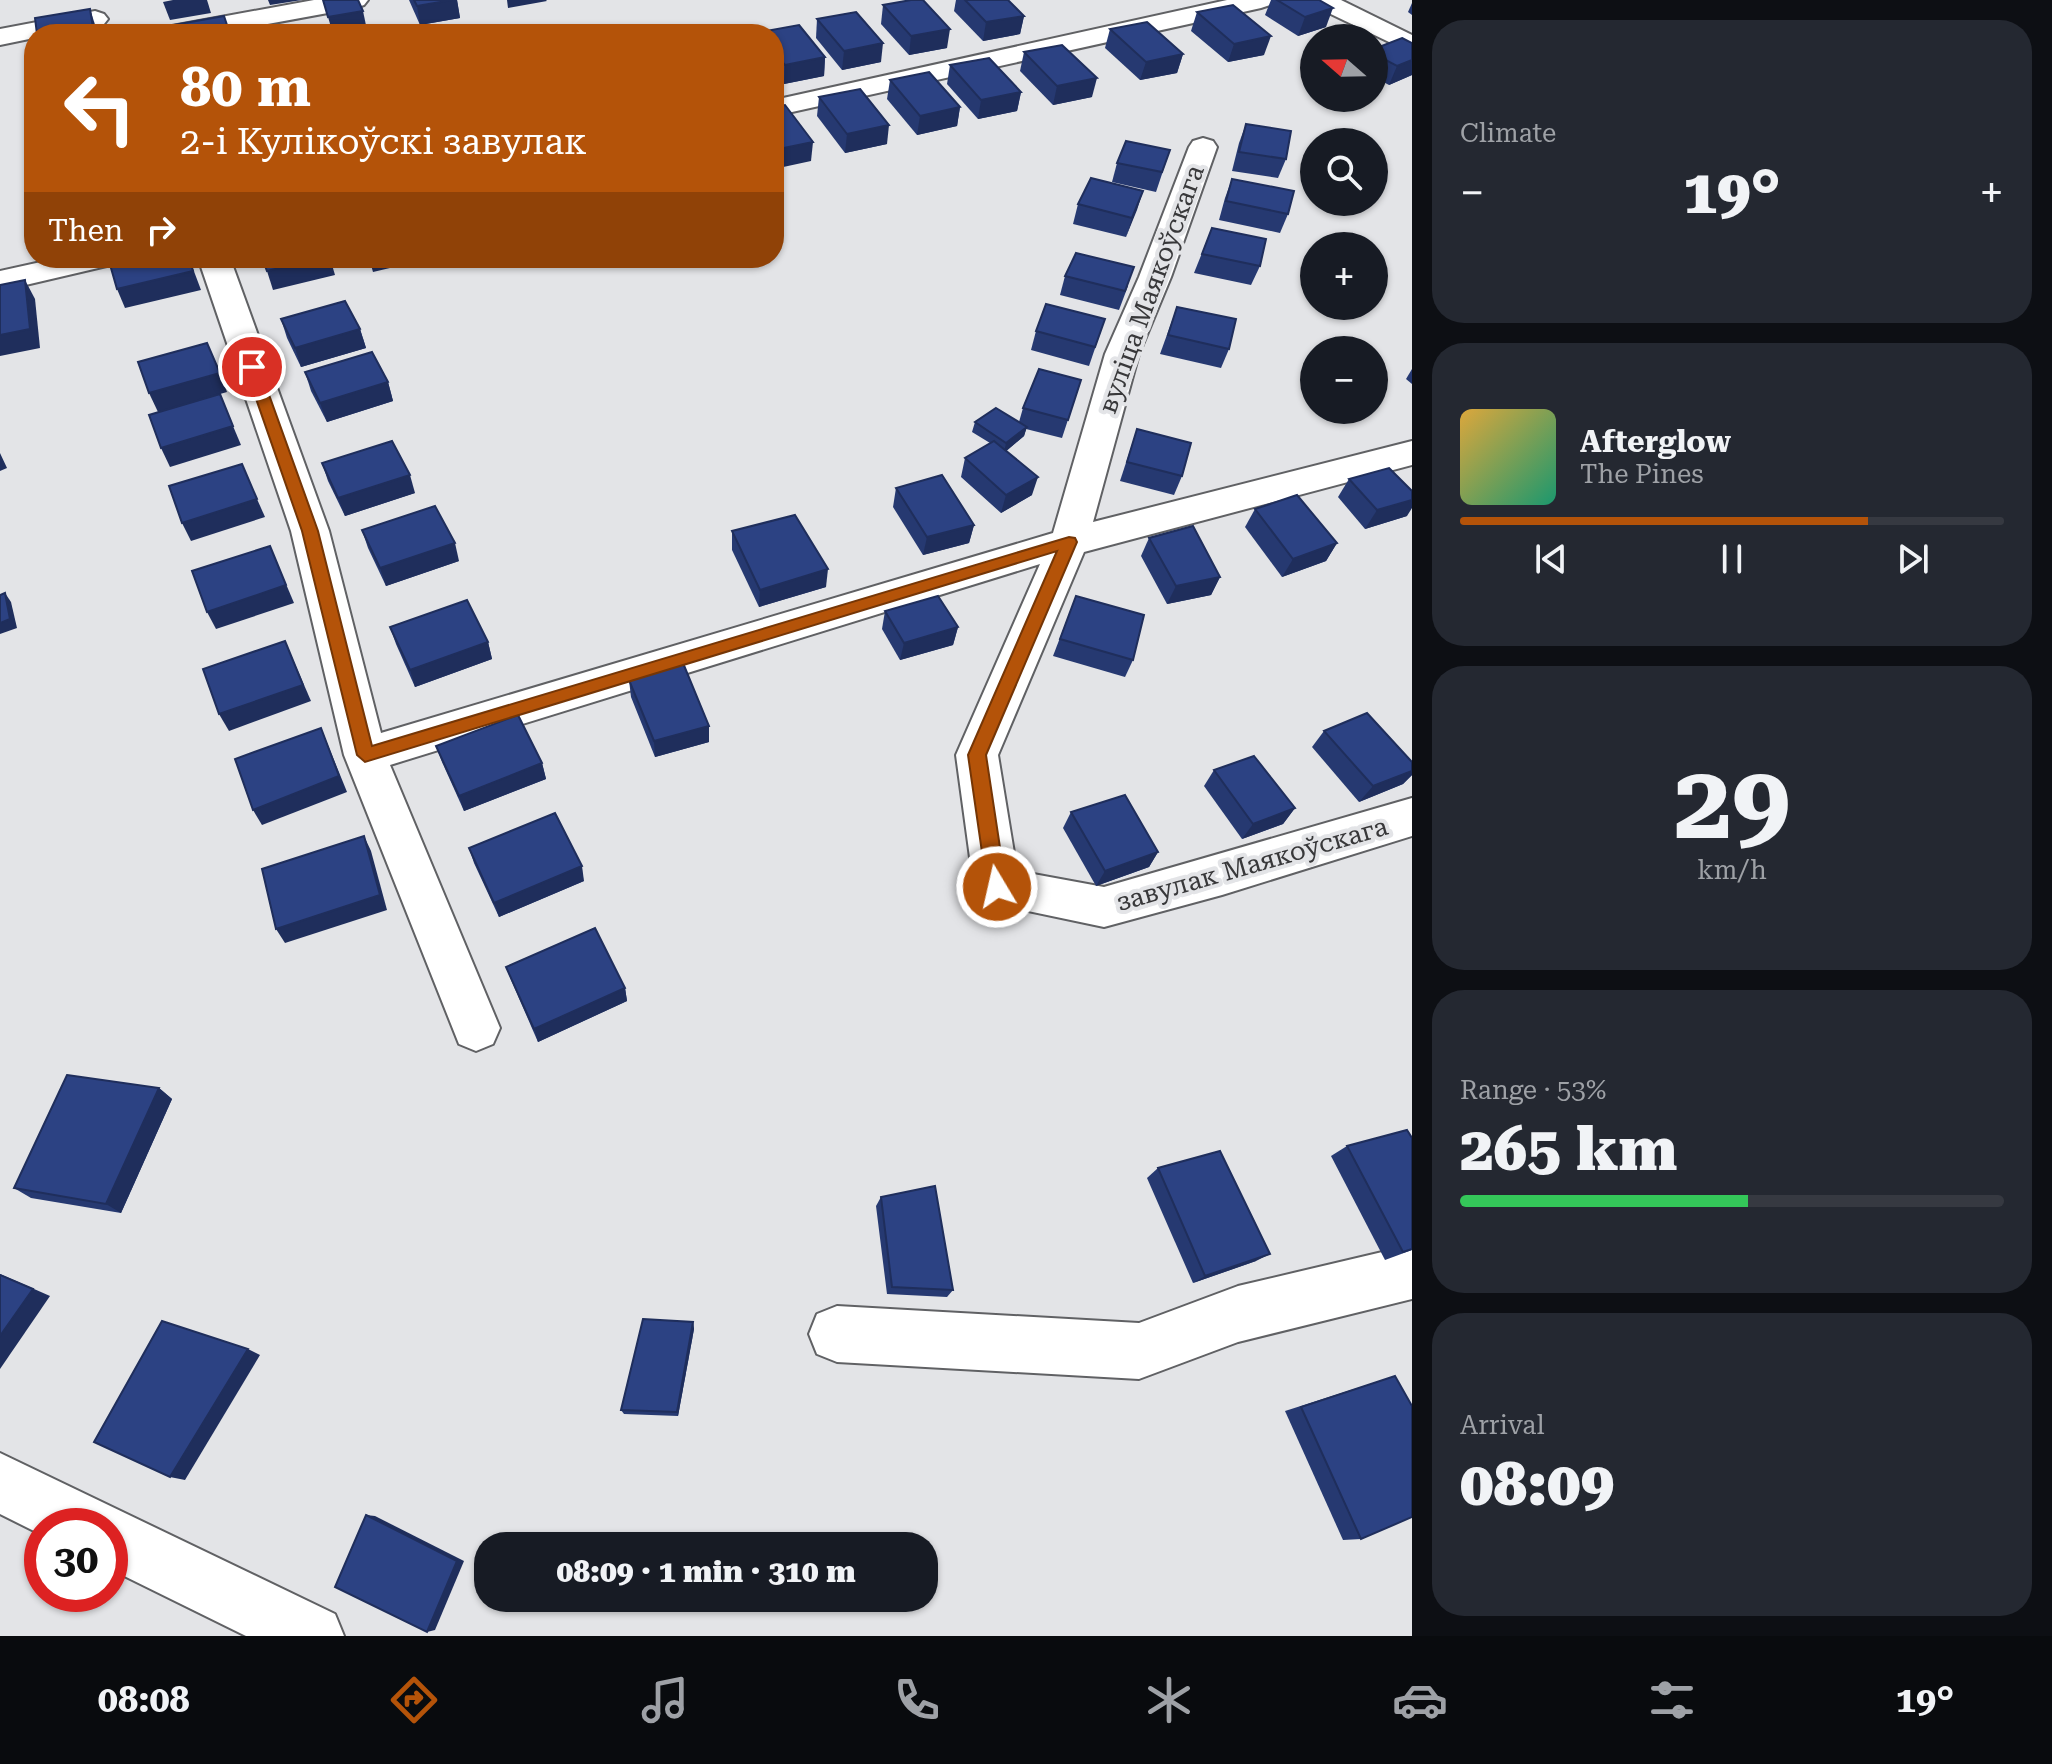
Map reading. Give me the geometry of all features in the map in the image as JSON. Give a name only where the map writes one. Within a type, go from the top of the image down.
[{"type":"street","points":[[226,24],[355,0]]},
{"type":"street","points":[[784,106],[1261,0]]},
{"type":"street","points":[[1321,0],[1412,45]]},
{"type":"street","points":[[67,24],[98,18]]},
{"type":"street","points":[[0,37],[24,32]]},
{"type":"street","name":"вуліца Маякоўскага","points":[[997,887],[977,755],[1069,542],[1122,354],[1155,277],[1203,147]]},
{"type":"street","points":[[0,281],[57,268]]},
{"type":"street","points":[[218,268],[310,531],[365,755],[476,1028]]},
{"type":"street","points":[[365,755],[1069,542],[1412,453]]},
{"type":"street","name":"завулак Маякоўскага","points":[[997,887],[1104,907],[1412,817]]},
{"type":"street","points":[[837,1334],[1139,1351],[1238,1314],[1412,1272]]},
{"type":"street","points":[[0,1483],[51,1508]]},
{"type":"street","points":[[128,1546],[313,1636]]},
{"type":"building","points":[[323,0],[358,0],[363,11],[328,17]]},
{"type":"building","points":[[414,0],[452,0],[417,6]]},
{"type":"building","points":[[923,0],[950,29],[911,36],[883,5]]},
{"type":"building","points":[[965,0],[1008,0],[1024,16],[986,22]]},
{"type":"building","points":[[1277,0],[1319,0],[1333,8],[1305,17]]},
{"type":"building","points":[[1233,5],[1271,36],[1234,44],[1197,12]]},
{"type":"building","points":[[90,9],[92,24],[36,24],[35,18]]},
{"type":"building","points":[[856,12],[883,43],[844,51],[817,19]]},
{"type":"building","points":[[224,16],[227,24],[179,24]]},
{"type":"building","points":[[1147,22],[1183,54],[1146,62],[1110,29]]},
{"type":"building","points":[[799,25],[825,57],[785,65],[784,28]]},
{"type":"building","points":[[1402,38],[1412,43],[1412,60],[1397,66],[1388,61],[1388,44]]},
{"type":"building","points":[[1062,45],[1097,78],[1057,86],[1024,52]]},
{"type":"building","points":[[989,58],[1021,92],[981,100],[950,65]]},
{"type":"building","points":[[929,72],[960,107],[920,116],[890,80]]},
{"type":"building","points":[[860,89],[889,125],[847,134],[819,97]]},
{"type":"building","points":[[785,105],[813,142],[784,148]]},
{"type":"building","points":[[1246,124],[1291,131],[1286,159],[1239,152]]},
{"type":"building","points":[[1126,141],[1170,150],[1162,172],[1117,163]]},
{"type":"building","points":[[1091,178],[1143,191],[1132,218],[1078,204]]},
{"type":"building","points":[[1232,179],[1294,191],[1288,214],[1226,201]]},
{"type":"building","points":[[1212,228],[1266,239],[1260,266],[1202,254]]},
{"type":"building","points":[[1076,253],[1134,267],[1125,291],[1065,276]]},
{"type":"building","points":[[111,268],[192,268],[193,271],[117,289]]},
{"type":"building","points":[[25,280],[30,329],[0,335],[0,285]]},
{"type":"building","points":[[345,301],[360,329],[295,348],[281,319]]},
{"type":"building","points":[[1046,304],[1105,319],[1095,347],[1036,331]]},
{"type":"building","points":[[1177,307],[1236,319],[1229,349],[1168,335]]},
{"type":"building","points":[[207,343],[220,373],[149,393],[138,362]]},
{"type":"building","points":[[372,352],[388,382],[320,403],[305,372]]},
{"type":"building","points":[[1039,369],[1081,380],[1068,420],[1023,408]]},
{"type":"building","points":[[220,394],[233,426],[161,448],[149,415]]},
{"type":"building","points":[[996,408],[1027,427],[1006,443],[975,422]]},
{"type":"building","points":[[1137,429],[1191,443],[1182,476],[1127,462]]},
{"type":"building","points":[[392,441],[410,475],[338,498],[322,463]]},
{"type":"building","points":[[994,441],[1038,477],[1006,495],[965,458]]},
{"type":"building","points":[[242,464],[257,499],[182,523],[169,486]]},
{"type":"building","points":[[1389,468],[1412,491],[1412,500],[1377,510],[1349,479]]},
{"type":"building","points":[[942,475],[974,525],[927,537],[896,488]]},
{"type":"building","points":[[1297,495],[1337,543],[1293,559],[1255,509]]},
{"type":"building","points":[[435,506],[455,543],[380,568],[362,530]]},
{"type":"building","points":[[795,515],[828,569],[760,590],[732,531]]},
{"type":"building","points":[[1193,526],[1220,577],[1176,586],[1149,538]]},
{"type":"building","points":[[270,546],[286,585],[207,612],[192,571]]},
{"type":"building","points":[[5,593],[10,619],[0,623],[0,595]]},
{"type":"building","points":[[938,596],[958,627],[904,643],[885,611]]},
{"type":"building","points":[[1076,596],[1144,615],[1133,660],[1060,639]]},
{"type":"building","points":[[467,600],[488,642],[410,670],[390,627]]},
{"type":"building","points":[[285,641],[303,685],[219,714],[203,669]]},
{"type":"building","points":[[683,663],[709,726],[654,741],[629,680]]},
{"type":"building","points":[[1367,713],[1412,762],[1412,771],[1373,786],[1324,731]]},
{"type":"building","points":[[518,715],[542,763],[459,796],[436,746]]},
{"type":"building","points":[[321,728],[339,776],[253,810],[235,759]]},
{"type":"building","points":[[1254,756],[1295,808],[1253,824],[1214,770]]},
{"type":"building","points":[[1125,795],[1158,852],[1105,871],[1071,812]]},
{"type":"building","points":[[555,813],[582,866],[494,903],[469,848]]},
{"type":"building","points":[[364,836],[380,895],[276,929],[262,869]]},
{"type":"building","points":[[595,928],[625,988],[534,1029],[506,967]]},
{"type":"building","points":[[67,1075],[159,1088],[106,1204],[14,1188]]},
{"type":"building","points":[[1407,1130],[1412,1138],[1412,1249],[1403,1252],[1347,1146]]},
{"type":"building","points":[[1220,1151],[1270,1254],[1205,1276],[1158,1168]]},
{"type":"building","points":[[935,1186],[953,1290],[892,1287],[881,1197]]},
{"type":"building","points":[[0,1275],[33,1289],[0,1336]]},
{"type":"building","points":[[643,1319],[693,1322],[677,1412],[621,1410]]},
{"type":"building","points":[[162,1321],[248,1349],[170,1477],[94,1442]]},
{"type":"building","points":[[1395,1376],[1412,1406],[1412,1517],[1361,1539],[1301,1407]]},
{"type":"building","points":[[366,1515],[457,1561],[427,1632],[335,1587]]},
{"type":"route","points":[[252,367],[310,531],[365,755],[1069,542],[977,755],[997,887]]}]
